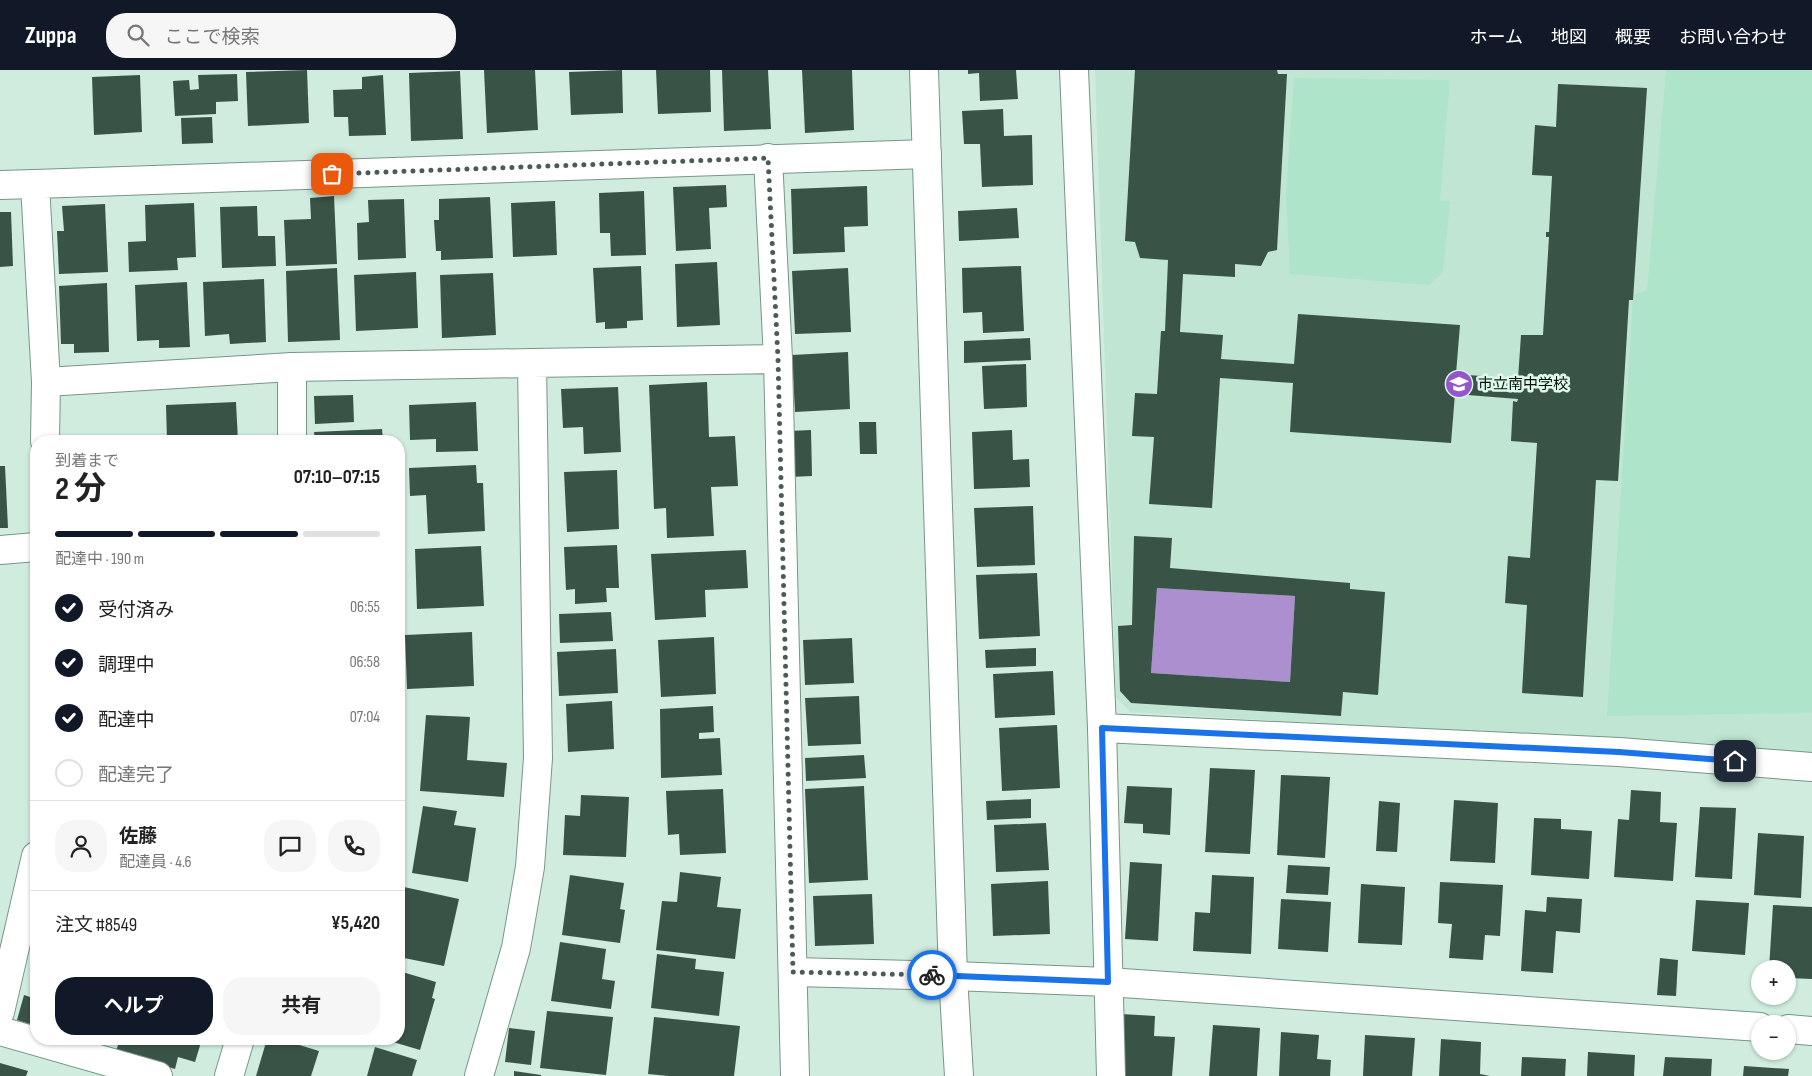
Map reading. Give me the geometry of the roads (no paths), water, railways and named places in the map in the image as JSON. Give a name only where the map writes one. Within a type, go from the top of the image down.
[{"type":"street","points":[[924,70],[953,976],[959,1076]]},
{"type":"street","points":[[1074,70],[1102,728],[1111,1076]]},
{"type":"street","points":[[0,186],[927,154]]},
{"type":"street","points":[[768,158],[778,359],[795,1076]]},
{"type":"street","points":[[35,184],[46,382],[45,435]]},
{"type":"street","points":[[46,382],[292,367],[778,359]]},
{"type":"street","points":[[479,1076],[516,948],[530,867],[538,758],[532,363]]},
{"type":"street","points":[[292,367],[292,435]]},
{"type":"street","points":[[0,550],[30,548]]},
{"type":"street","points":[[1102,728],[1619,752],[1812,767]]},
{"type":"street","points":[[0,1012],[30,882]]},
{"type":"street","points":[[793,972],[1108,982],[1751,1026]]},
{"type":"street","points":[[1796,1030],[1812,1031]]},
{"type":"street","points":[[0,1031],[30,1040]]},
{"type":"street","points":[[49,1045],[158,1076]]},
{"type":"street","points":[[229,1076],[238,1045]]},
{"type":"place","name":"市立南中学校","points":[[1459,384]]}]
